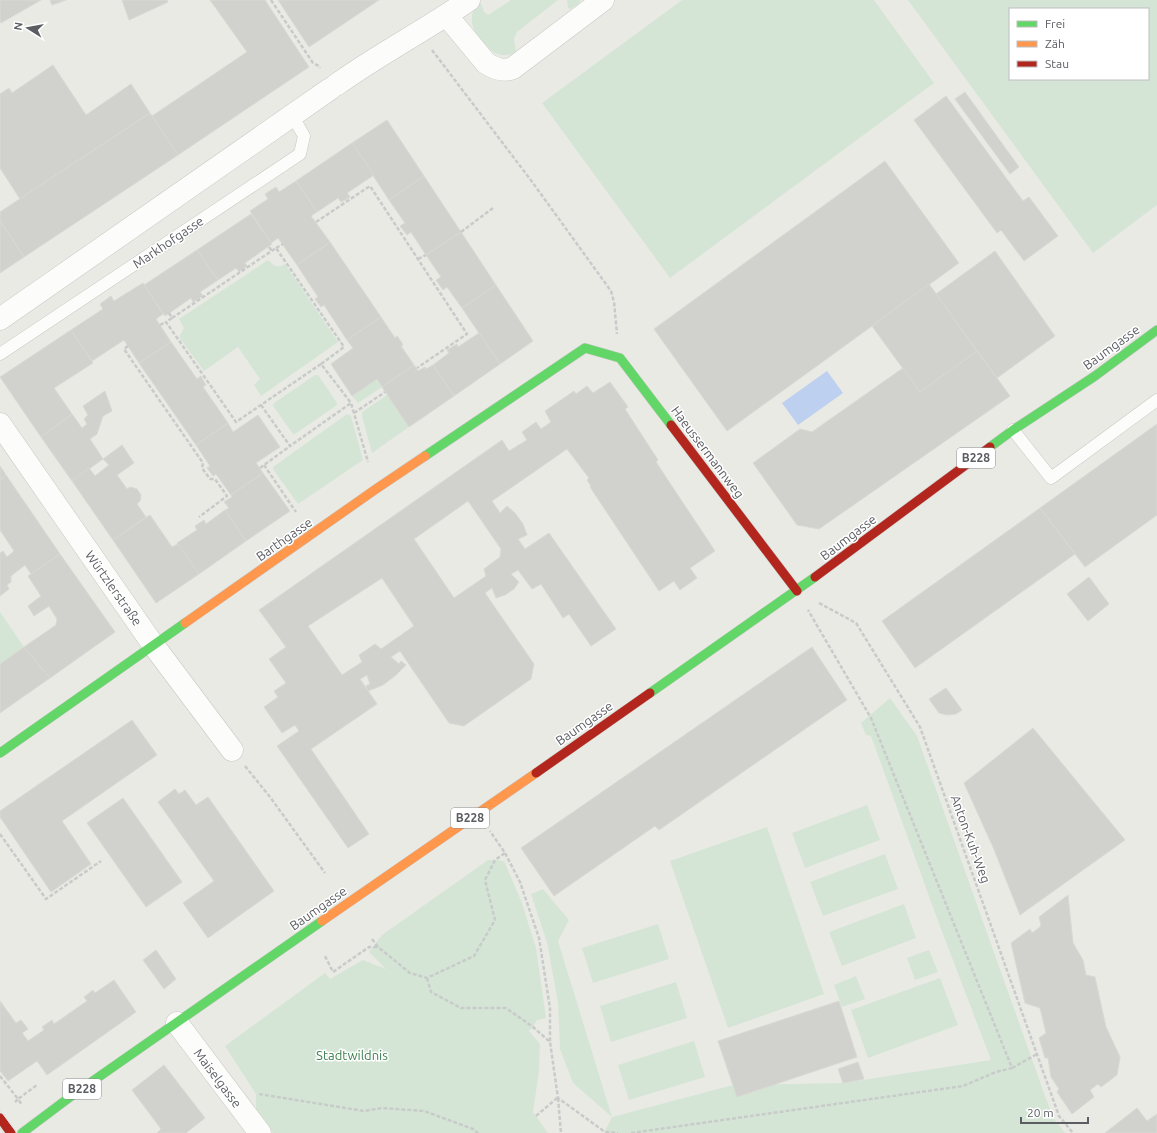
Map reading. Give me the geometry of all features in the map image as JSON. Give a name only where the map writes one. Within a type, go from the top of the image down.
[{"type":"main road","name":"Baumgasse","points":[[22,1133],[478,812],[797,591],[1013,430],[1095,376],[1157,330]]},
{"type":"main road","name":"Barthgasse","points":[[0,754],[376,489],[585,348],[620,358]]},
{"type":"main road","name":"Haeussermannweg","points":[[620,358],[797,591]]},
{"type":"main road","points":[[0,1118],[11,1133]]},
{"type":"street","points":[[0,319],[292,116],[329,82],[379,56],[447,16],[468,0]]},
{"type":"street","points":[[447,16],[486,63],[493,68],[507,70],[513,68],[602,1]]},
{"type":"street","name":"Würtzlerstraße","points":[[0,424],[154,646],[232,750]]},
{"type":"street","name":"Maiselgasse","points":[[177,1023],[260,1133]]},
{"type":"lane","name":"Markhofgasse","points":[[0,354],[300,154],[304,136],[292,116]]},
{"type":"lane","points":[[1013,430],[1051,478],[1157,400]]},
{"type":"path","points":[[271,0],[313,63],[319,66],[329,82]]},
{"type":"path","points":[[419,32],[530,179],[610,291],[614,302],[620,358]]},
{"type":"path","points":[[316,222],[370,186],[467,334],[417,368]]},
{"type":"path","points":[[461,232],[493,208]]},
{"type":"path","points":[[160,325],[283,244]]},
{"type":"path","points":[[269,247],[272,251]]},
{"type":"path","points":[[166,322],[236,422],[344,347],[276,248]]},
{"type":"path","points":[[418,259],[426,255]]},
{"type":"path","points":[[169,313],[172,318]]},
{"type":"path","points":[[128,346],[124,348],[203,463],[202,468],[210,478],[215,479],[226,492],[227,496],[199,517]]},
{"type":"path","points":[[321,364],[351,403],[368,462]]},
{"type":"path","points":[[354,413],[385,392]]},
{"type":"path","points":[[260,468],[351,403]]},
{"type":"path","points":[[261,405],[290,446]]},
{"type":"path","points":[[264,465],[296,512]]},
{"type":"path","points":[[797,591],[871,718],[1012,1068]]},
{"type":"path","name":"Anton-Kuh-Weg","points":[[797,591],[856,623],[920,727],[1059,1116],[1073,1133]]},
{"type":"path","points":[[232,750],[270,798],[325,873]]},
{"type":"path","points":[[478,812],[505,853],[520,882],[539,938],[550,1008],[550,1042],[558,1098],[561,1133]]},
{"type":"path","points":[[0,834],[46,899],[101,861]]},
{"type":"path","points":[[372,938],[378,947],[410,973],[427,978],[474,956],[495,920],[485,880],[495,860],[505,853]]},
{"type":"path","points":[[325,956],[333,972],[369,947],[378,947]]},
{"type":"path","points":[[427,978],[431,992],[461,1008],[506,1008],[533,1027],[550,1042]]},
{"type":"path","points":[[631,1133],[963,1086],[996,1072],[1012,1068],[1037,1054]]},
{"type":"path","points":[[0,1076],[18,1099],[37,1085]]},
{"type":"path","points":[[233,1099],[256,1094],[364,1111],[382,1108],[424,1111],[473,1129],[478,1133]]},
{"type":"path","points":[[536,1116],[558,1098]]},
{"type":"path","points":[[558,1098],[605,1132],[618,1133]]},
{"type":"green space","points":[[511,0],[558,0],[517,32],[514,39],[516,52],[500,55],[491,50],[474,30],[472,16],[478,4],[481,3],[484,12],[488,15]]},
{"type":"green space","points":[[567,0],[581,0],[570,9],[568,8]]},
{"type":"green space","points":[[682,0],[874,0],[934,83],[670,278],[542,103]]},
{"type":"green space","points":[[908,0],[1157,0],[1157,205],[1093,253]]},
{"type":"green space","points":[[268,260],[275,266],[285,264],[338,342],[261,396],[254,385],[260,379],[238,347],[204,371],[179,337],[184,328],[179,319]]},
{"type":"green space","points":[[315,375],[318,375],[337,405],[293,434],[273,406],[274,403]]},
{"type":"green space","points":[[377,379],[382,387],[358,403],[352,396]]},
{"type":"green space","points":[[387,395],[409,427],[372,453],[362,412]]},
{"type":"green space","points":[[347,414],[351,416],[363,460],[298,504],[273,467]]},
{"type":"green space","points":[[0,612],[24,647],[0,664]]},
{"type":"green space","points":[[890,698],[917,736],[1044,1093],[1054,1119],[1065,1133],[604,1133],[612,1117],[733,1085],[843,1083],[991,1060],[935,913],[871,736],[866,735],[861,723]]},
{"type":"green space","points":[[867,805],[880,840],[805,868],[792,833]]},
{"type":"green space","points":[[767,827],[824,994],[728,1028],[670,861]]},
{"type":"green space","points":[[885,854],[898,889],[823,916],[810,882]]},
{"type":"green space","name":"Stadtwildnis","points":[[488,860],[504,861],[522,903],[536,948],[546,1018],[537,1020],[529,1031],[540,1044],[539,1071],[533,1112],[548,1133],[273,1133],[256,1110],[256,1094],[225,1046],[325,973],[330,979],[363,960],[386,969],[369,952],[382,935]]},
{"type":"green space","points":[[543,889],[569,920],[558,941],[612,1117],[573,1083],[560,1049],[558,1003],[547,942],[531,894]]},
{"type":"green space","points":[[904,904],[916,938],[842,966],[829,932]]},
{"type":"green space","points":[[658,924],[669,959],[593,983],[582,948]]},
{"type":"green space","points":[[929,950],[938,972],[915,980],[907,958]]},
{"type":"green space","points":[[856,976],[865,999],[842,1007],[834,985]]},
{"type":"green space","points":[[940,978],[958,1025],[868,1058],[851,1010]]},
{"type":"green space","points":[[676,982],[687,1018],[611,1042],[600,1006]]},
{"type":"green space","points":[[694,1041],[705,1077],[629,1100],[618,1065]]},
{"type":"water","points":[[827,371],[843,393],[798,425],[782,403]]},
{"type":"building","points":[[0,0],[41,0],[1,23]]},
{"type":"building","points":[[50,0],[66,0],[52,5]]},
{"type":"building","points":[[122,0],[167,0],[168,2],[129,20]]},
{"type":"building","points":[[210,0],[265,0],[309,67],[178,155],[152,116],[247,52]]},
{"type":"building","points":[[278,0],[379,0],[309,47]]},
{"type":"building","points":[[53,65],[86,115],[131,84],[150,113],[20,199],[0,168],[0,94],[9,88],[12,93]]},
{"type":"building","points":[[965,92],[1019,167],[1010,174],[955,99]]},
{"type":"building","points":[[946,96],[1023,201],[1029,197],[1058,236],[1024,261],[1001,230],[997,233],[914,120]]},
{"type":"building","points":[[150,113],[178,155],[24,257],[0,221],[0,212]]},
{"type":"building","points":[[387,120],[424,176],[389,200],[352,143]]},
{"type":"building","points":[[352,143],[374,175],[347,193],[350,197],[341,202],[338,198],[317,212],[296,181]]},
{"type":"building","points":[[885,161],[959,263],[727,431],[654,329]]},
{"type":"building","points":[[424,176],[461,232],[426,255],[411,232],[407,235],[400,226],[405,223],[389,200]]},
{"type":"building","points":[[296,181],[317,212],[311,216],[330,242],[297,265],[278,238],[271,243],[250,211],[268,199],[265,194],[276,187],[279,192]]},
{"type":"building","points":[[251,214],[272,244],[245,263],[247,266],[239,272],[236,268],[218,280],[197,250]]},
{"type":"building","points":[[0,221],[24,257],[0,273]]},
{"type":"building","points":[[461,232],[496,285],[462,308],[447,287],[443,290],[436,280],[441,277],[426,255]]},
{"type":"building","points":[[330,242],[381,317],[347,340],[324,305],[321,307],[315,299],[318,297],[297,265]]},
{"type":"building","points":[[197,250],[218,280],[200,292],[203,296],[193,302],[191,298],[165,316],[144,285]]},
{"type":"building","points":[[995,251],[1055,336],[997,378],[936,294]]},
{"type":"building","points":[[143,283],[163,314],[156,319],[171,342],[139,363],[124,340],[92,361],[71,330],[103,309],[100,304],[111,296],[114,301]]},
{"type":"building","points":[[929,284],[977,351],[920,392],[872,326]]},
{"type":"building","points":[[496,285],[533,341],[500,364],[462,308]]},
{"type":"building","points":[[381,317],[395,338],[397,336],[400,340],[403,345],[401,346],[414,365],[382,387],[377,379],[352,396],[331,364],[353,348],[347,340]]},
{"type":"building","points":[[71,330],[93,363],[54,388],[72,414],[41,437],[0,377]]},
{"type":"building","points":[[479,333],[500,364],[454,396],[433,365],[449,353],[447,350],[457,344],[458,347]]},
{"type":"building","points":[[171,342],[197,379],[201,376],[206,385],[203,387],[228,423],[196,445],[139,363]]},
{"type":"building","points":[[977,351],[1010,396],[819,529],[797,525],[753,463],[800,429],[812,432],[903,368],[920,392]]},
{"type":"building","points":[[414,365],[418,371],[433,365],[454,396],[409,427],[382,387]]},
{"type":"building","points":[[610,382],[628,407],[625,409],[658,460],[656,462],[715,551],[690,568],[697,578],[680,590],[674,581],[659,591],[590,487],[591,486],[587,480],[589,478],[567,449],[492,501],[500,513],[507,506],[515,513],[523,524],[527,535],[518,539],[525,549],[549,533],[616,629],[591,646],[569,614],[563,618],[541,584],[532,589],[518,570],[511,574],[519,582],[514,589],[505,595],[496,598],[492,588],[485,593],[534,664],[531,679],[464,726],[449,723],[400,651],[391,657],[399,664],[401,661],[406,665],[383,685],[368,691],[377,704],[311,749],[369,834],[348,848],[277,746],[299,731],[295,725],[282,733],[264,707],[278,697],[274,691],[286,683],[269,659],[286,647],[259,610],[502,440],[509,451],[527,440],[522,432],[536,422],[541,429],[551,422],[545,411],[574,391],[576,394],[587,386],[593,393]],"holes":[[[468,501],[501,549],[500,557],[484,569],[486,576],[454,598],[414,539]],[[382,578],[414,626],[381,649],[375,644],[359,655],[362,662],[342,675],[308,626]],[[367,675],[370,684],[366,686],[368,690],[360,679]]]},
{"type":"building","points":[[105,391],[112,411],[103,416],[97,434],[90,439],[103,459],[72,481],[41,437],[72,414],[82,428],[87,424],[84,419],[88,415],[83,406]]},
{"type":"building","points":[[258,415],[280,447],[256,463],[263,473],[231,495],[216,474],[213,476],[207,468],[210,466],[196,445],[228,423],[233,432]]},
{"type":"building","points":[[1157,424],[1157,515],[1085,567],[1040,508]]},
{"type":"building","points":[[122,445],[134,463],[117,475],[127,489],[130,487],[137,489],[141,495],[140,501],[137,504],[146,517],[113,540],[72,481],[89,468],[95,476],[109,465],[103,459]]},
{"type":"building","points":[[0,466],[6,475],[0,480]]},
{"type":"building","points":[[263,473],[290,511],[246,541],[225,510],[229,508],[224,502],[232,497],[231,495]]},
{"type":"building","points":[[6,475],[60,554],[31,574],[25,565],[11,576],[11,582],[7,585],[9,589],[0,596],[0,553],[3,551],[7,557],[14,551],[0,530],[0,480]]},
{"type":"building","points":[[1040,508],[1075,554],[915,668],[882,621]]},
{"type":"building","points":[[225,510],[246,541],[199,574],[177,543],[197,530],[195,526],[204,520],[206,524]]},
{"type":"building","points":[[150,515],[172,547],[178,544],[199,574],[156,603],[113,540]]},
{"type":"building","points":[[60,554],[115,632],[50,678],[24,647],[56,625],[57,619],[49,606],[34,616],[28,606],[41,596],[28,576]]},
{"type":"building","points":[[1089,577],[1109,604],[1088,621],[1067,594]]},
{"type":"building","points":[[24,647],[50,678],[0,713],[0,664]]},
{"type":"building","points":[[812,647],[847,700],[659,830],[655,826],[554,896],[521,848]]},
{"type":"building","points":[[946,688],[962,710],[956,714],[947,715],[939,713],[929,699]]},
{"type":"building","points":[[132,720],[157,755],[62,821],[91,864],[51,892],[0,817],[0,811]]},
{"type":"building","points":[[1033,728],[1125,840],[1020,915],[993,847],[964,783]]},
{"type":"building","points":[[175,789],[179,794],[185,790],[196,805],[208,797],[274,891],[208,938],[183,903],[214,881],[158,802]]},
{"type":"building","points":[[123,798],[182,882],[146,907],[87,823]]},
{"type":"building","points":[[1068,895],[1073,943],[1083,960],[1086,975],[1095,977],[1106,1027],[1120,1057],[1117,1075],[1101,1087],[1098,1084],[1090,1090],[1094,1097],[1072,1114],[1057,1092],[1059,1089],[1051,1077],[1048,1058],[1045,1058],[1039,1038],[1046,1033],[1040,1008],[1025,1003],[1011,943],[1030,929],[1032,933],[1039,928],[1041,925],[1039,917]]},
{"type":"building","points":[[156,950],[176,979],[164,989],[143,960]]},
{"type":"building","points":[[114,980],[136,1012],[47,1075],[37,1061],[8,1081],[0,1071],[0,1001],[16,1023],[21,1020],[28,1029],[22,1033],[28,1041],[44,1030],[42,1027],[52,1020],[54,1024],[87,1001],[84,997],[93,990],[95,993]]},
{"type":"building","points":[[839,1001],[857,1057],[737,1097],[718,1041]]},
{"type":"building","points":[[858,1062],[864,1079],[843,1083],[838,1069]]},
{"type":"building","points":[[164,1065],[205,1118],[186,1133],[157,1133],[161,1129],[132,1090]]},
{"type":"building","points":[[1137,1108],[1147,1121],[1157,1114],[1157,1133],[1105,1133]]},
{"type":"tram line","points":[[0,1110],[17,1133]]},
{"type":"tram line","points":[[0,1128],[4,1133]]},
{"type":"traffic: fast","points":[[990,447],[1095,376],[1157,330]]},
{"type":"traffic: fast","points":[[425,456],[585,348],[620,358],[671,425]]},
{"type":"traffic: fast","points":[[650,693],[815,577]]},
{"type":"traffic: fast","points":[[0,753],[185,623]]},
{"type":"traffic: fast","points":[[22,1133],[70,1097],[322,921]]},
{"type":"traffic: slow","points":[[185,623],[425,456]]},
{"type":"traffic: slow","points":[[322,921],[536,773]]},
{"type":"traffic: jam","points":[[671,425],[797,591]]},
{"type":"traffic: jam","points":[[815,577],[990,447]]},
{"type":"traffic: jam","points":[[536,773],[650,693]]},
{"type":"traffic: jam","points":[[0,1118],[11,1133]]}]
